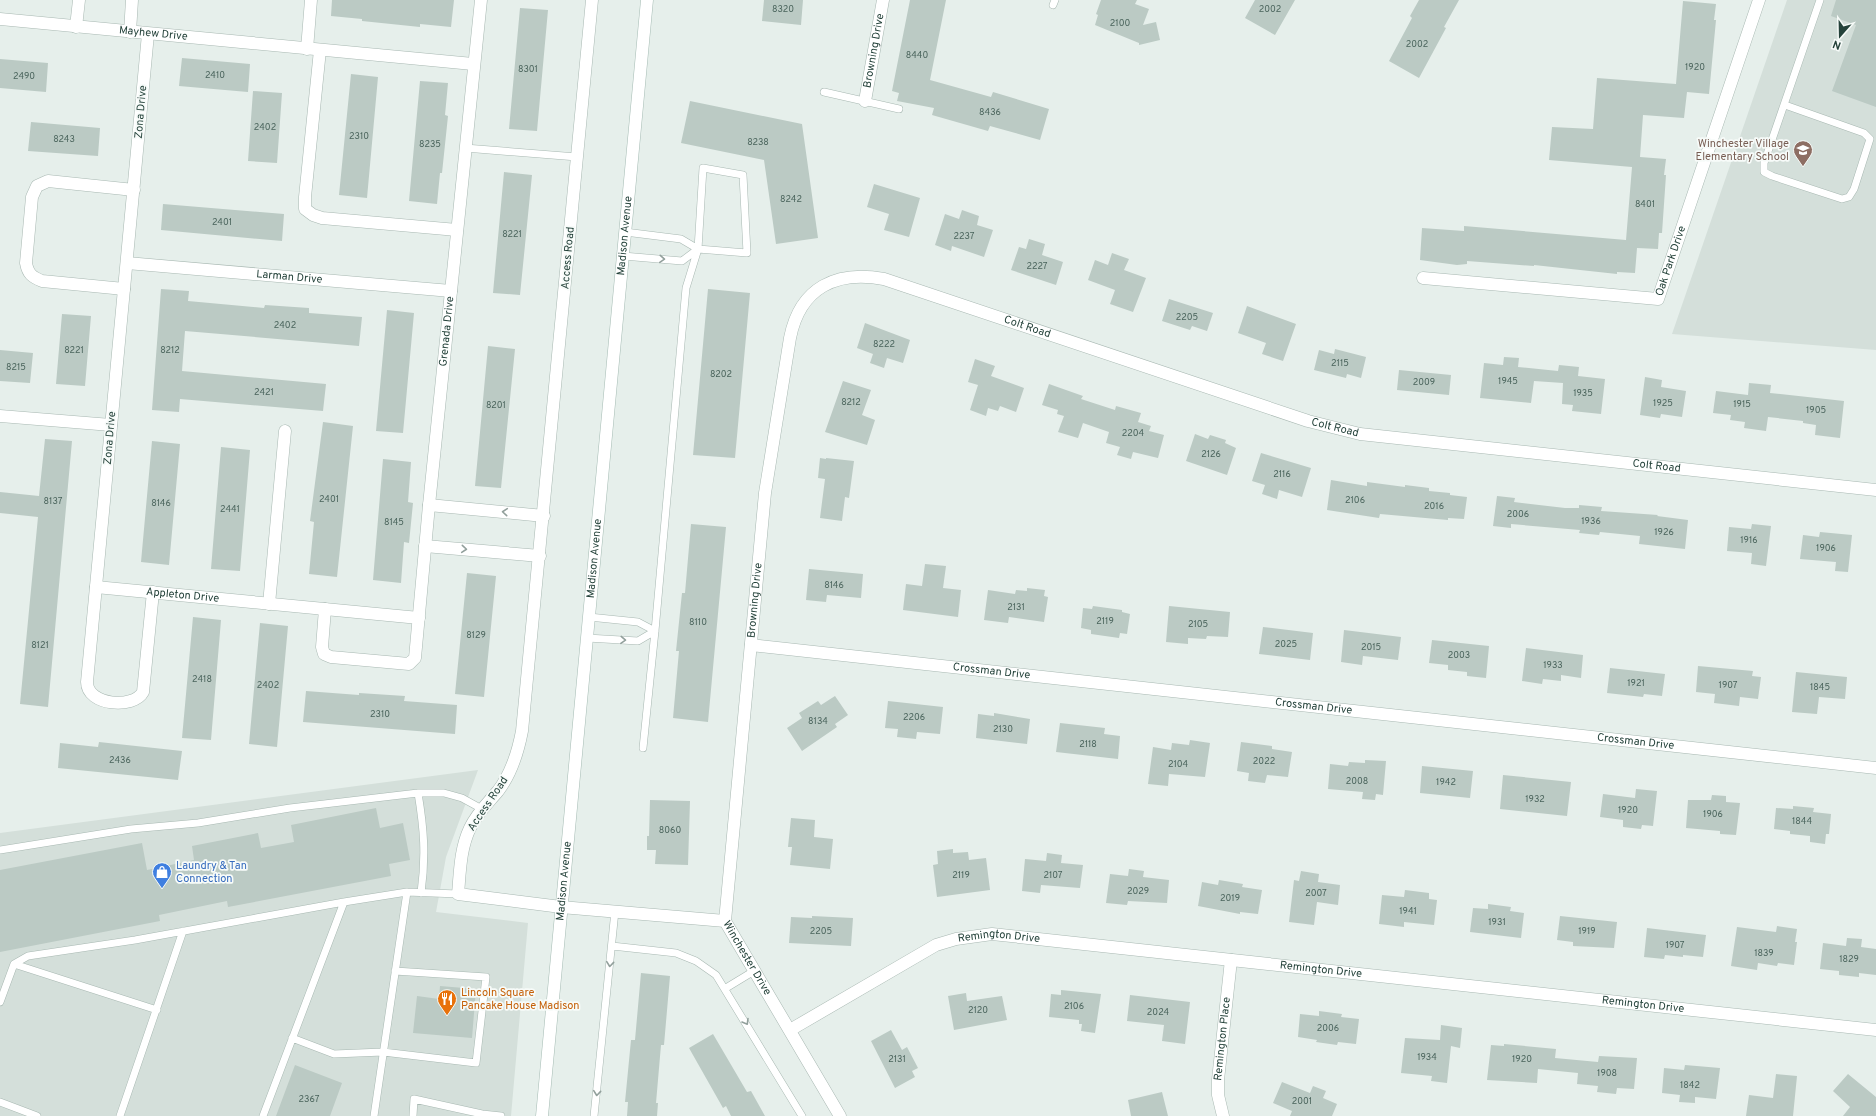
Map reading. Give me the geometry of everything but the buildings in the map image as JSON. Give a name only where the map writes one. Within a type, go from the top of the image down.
[{"type":"street","points":[[76,27],[79,0]]},
{"type":"street","points":[[130,32],[132,0]]},
{"type":"street","points":[[307,49],[311,0]]},
{"type":"street","name":"Grenada Drive","points":[[325,609],[322,647],[324,654],[331,657],[409,664],[413,662],[416,655],[429,505],[473,64],[481,0]]},
{"type":"street","name":"Access Road","points":[[458,894],[464,844],[470,828],[482,809],[506,778],[515,759],[521,739],[544,516],[592,0]]},
{"type":"street","name":"Madison Avenue","points":[[542,1116],[647,0]]},
{"type":"street","name":"Browning Drive","points":[[865,102],[883,0]]},
{"type":"street","name":"Oak Park Drive","points":[[1423,278],[1658,298],[1759,0]]},
{"type":"street","name":"Mayhew Drive","points":[[0,19],[473,64]]},
{"type":"street","name":"Zona Drive","points":[[148,34],[87,686],[91,695],[102,701],[133,702],[140,698],[143,692],[153,592]]},
{"type":"street","points":[[320,50],[305,209],[312,215],[322,218],[457,230]]},
{"type":"street","points":[[124,289],[42,281],[31,276],[28,272],[26,263],[32,197],[35,188],[44,182],[53,181],[134,190]]},
{"type":"street","name":"Larman Drive","points":[[127,263],[451,292]]},
{"type":"street","name":"Colt Road","points":[[818,289],[837,279],[857,275],[884,279],[1308,421],[1360,434],[1876,490]]},
{"type":"street","name":"Browning Drive","points":[[725,921],[765,493],[792,327],[799,311],[818,289]]},
{"type":"street","points":[[0,416],[111,425]]},
{"type":"street","points":[[269,604],[285,431]]},
{"type":"street","points":[[429,505],[544,516]]},
{"type":"street","points":[[425,546],[540,556]]},
{"type":"street","name":"Appleton Drive","points":[[96,587],[419,618]]},
{"type":"street","name":"Crossman Drive","points":[[751,645],[1876,768]]},
{"type":"street","points":[[458,894],[562,907]]},
{"type":"street","name":"Winchester Drive","points":[[562,907],[725,921],[840,1116]]},
{"type":"street","name":"Remington Drive","points":[[790,1030],[936,945],[970,936],[992,934],[1876,1030]]},
{"type":"street","name":"Remington Place","points":[[1223,1116],[1218,1095],[1218,1080],[1231,960]]},
{"type":"lane","points":[[1785,105],[1864,133],[1870,139],[1854,189],[1849,197],[1842,199],[1764,172],[1764,163],[1820,0]]},
{"type":"lane","points":[[824,92],[899,109]]},
{"type":"lane","points":[[465,148],[577,157]]},
{"type":"lane","points":[[626,232],[681,239],[698,249],[747,253],[743,175],[703,168],[698,249],[686,288],[656,631],[643,748]]},
{"type":"lane","points":[[623,256],[682,261],[698,249]]},
{"type":"lane","points":[[589,617],[638,622],[656,631]]},
{"type":"lane","points":[[587,638],[638,641],[656,631]]},
{"type":"lane","points":[[0,850],[131,829],[198,823],[290,808],[418,792],[444,793],[462,798],[482,809]]},
{"type":"lane","points":[[418,792],[425,847],[424,870],[420,893]]},
{"type":"lane","points":[[374,1116],[407,892]]},
{"type":"lane","points":[[0,1002],[14,964],[28,956],[136,940],[407,892],[458,894]]},
{"type":"lane","points":[[263,1116],[344,902]]},
{"type":"lane","points":[[594,1116],[615,911]]},
{"type":"lane","points":[[120,1116],[183,931]]},
{"type":"lane","points":[[612,946],[676,953],[696,960],[716,975],[726,988],[802,1116]]},
{"type":"lane","points":[[14,964],[157,1010]]},
{"type":"lane","points":[[292,1038],[334,1054],[383,1052],[476,1063],[486,977],[395,971]]},
{"type":"lane","points":[[726,988],[754,971]]},
{"type":"lane","points":[[413,1116],[414,1099],[482,1115],[501,1116]]},
{"type":"lane","points":[[0,1102],[37,1116]]},
{"type":"shaded area","name":"Winchester Village Elementary School","points":[[1787,0],[1876,0],[1876,350],[1672,334]]},
{"type":"shaded area","points":[[478,770],[446,857],[436,912],[528,923],[511,1116],[0,1116],[0,833]]},
{"type":"place","name":"Winchester Village Elementary School","points":[[1803,167]]},
{"type":"place","name":"Laundry & Tan Connection","points":[[162,889]]},
{"type":"place","name":"Lincoln Square Pancake House Madison","points":[[447,1016]]}]
